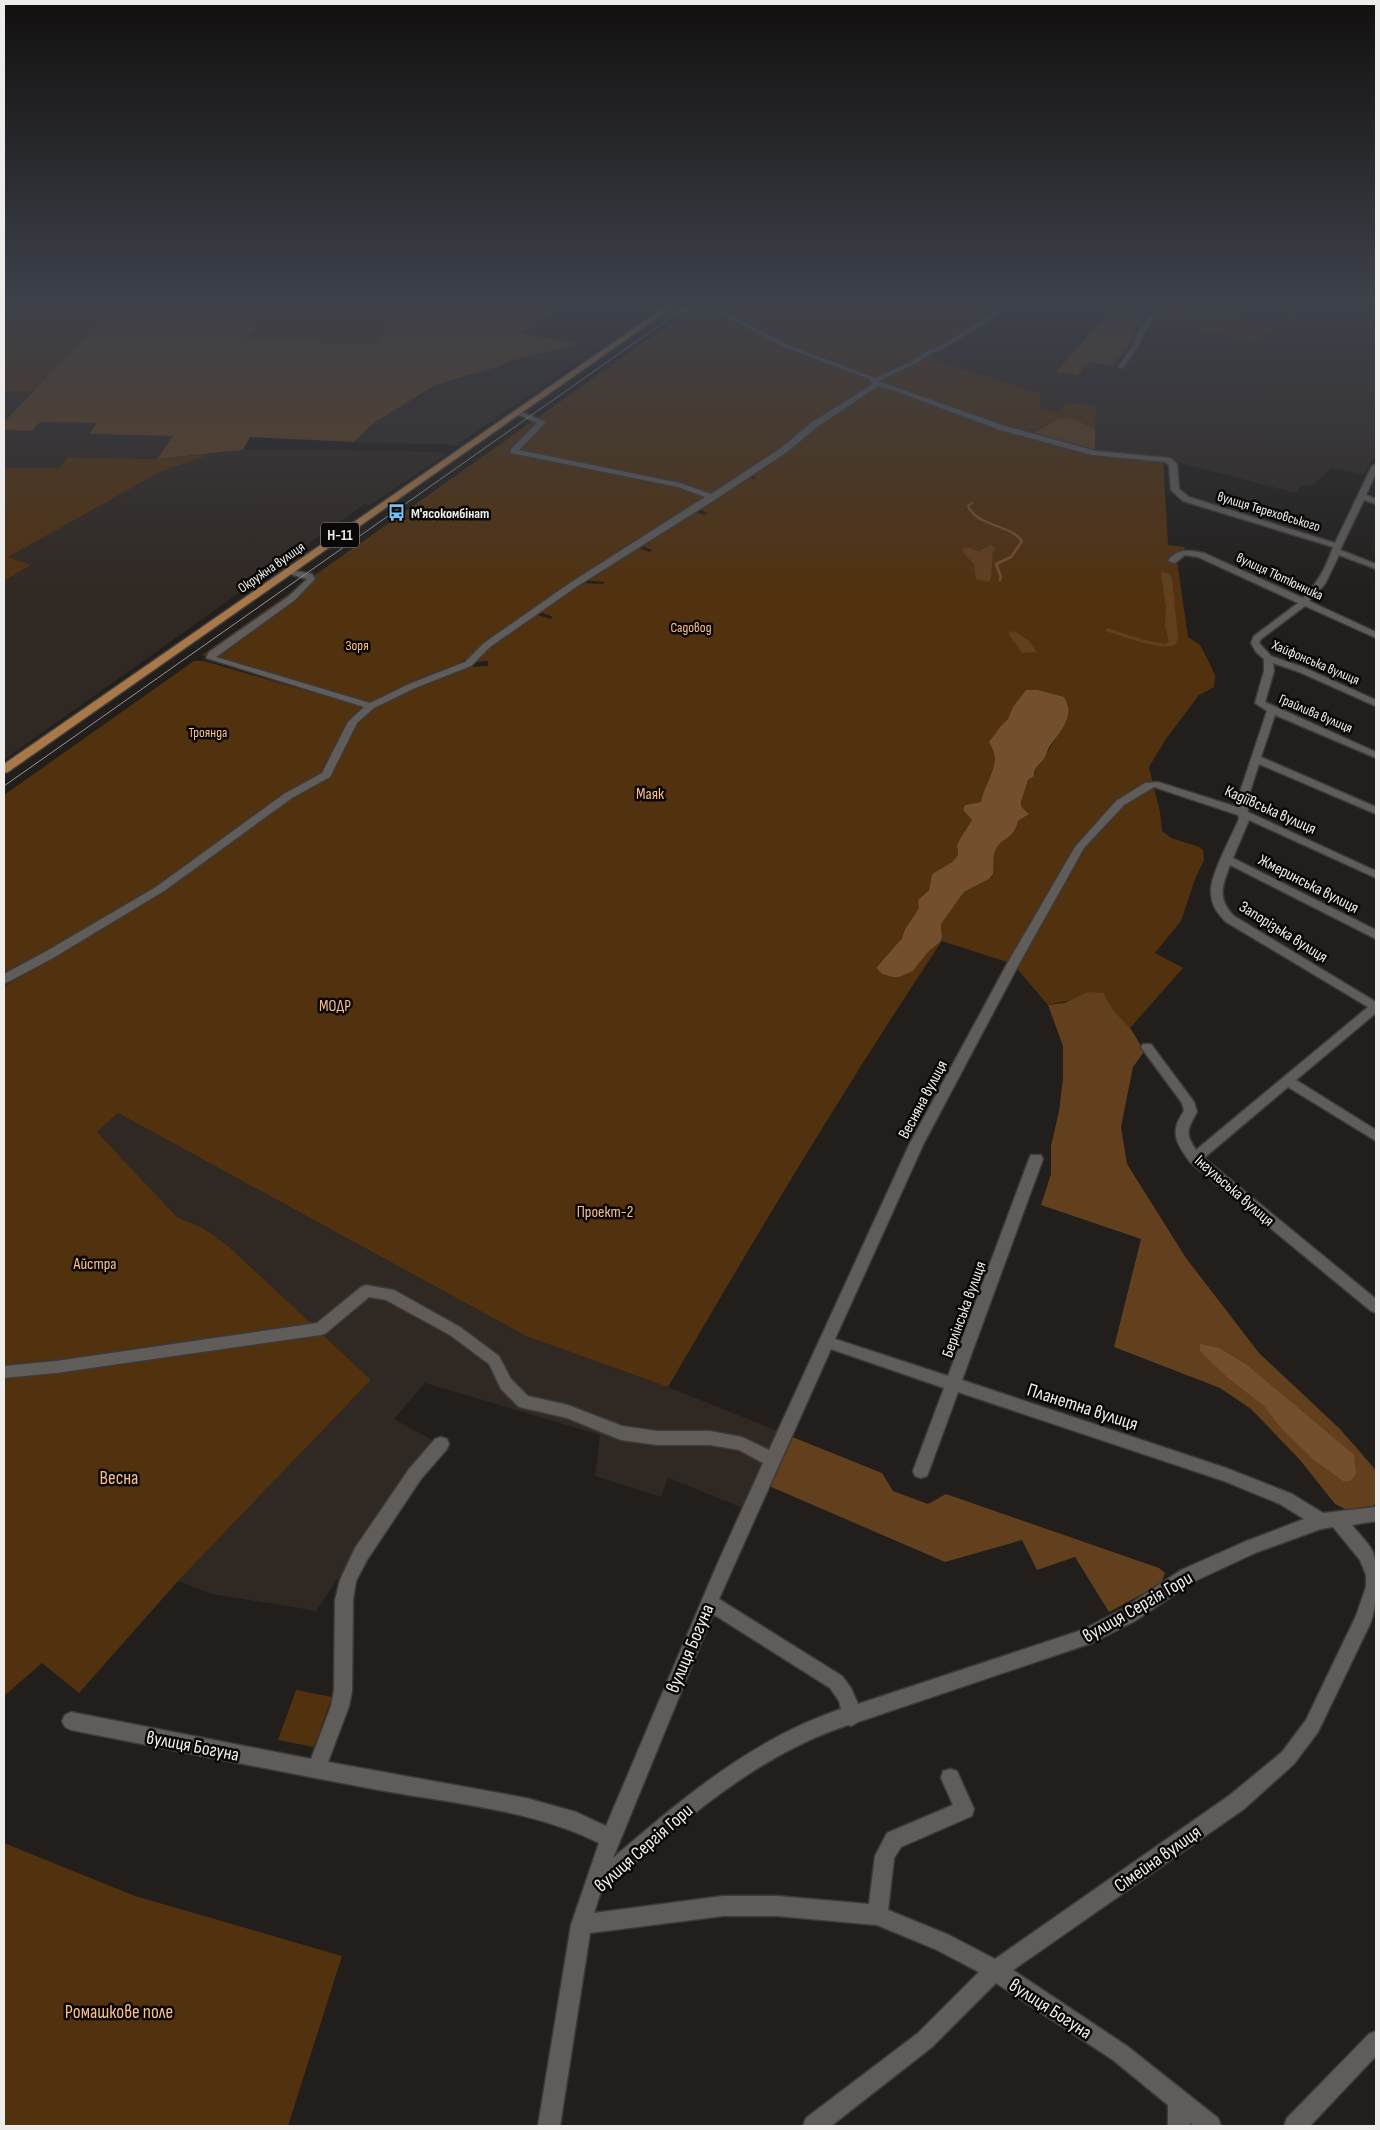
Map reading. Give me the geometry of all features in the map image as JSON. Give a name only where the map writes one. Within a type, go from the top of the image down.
[{"type":"main road","name":"Окружна вулиця","points":[[4,769],[533,401]]},
{"type":"street","points":[[4,979],[49,955],[160,889],[206,854],[281,802],[326,776],[353,722],[371,706],[412,686],[468,664],[487,645],[553,598],[784,450],[814,425],[848,401]]},
{"type":"street","name":"вулиця Тереховського","points":[[930,401],[986,423],[1095,453],[1167,460],[1172,464],[1175,490],[1180,496],[1193,502],[1336,548],[1376,567]]},
{"type":"street","points":[[517,412],[540,419],[542,422],[514,451],[680,485],[713,497]]},
{"type":"street","name":"вулиця Тереховського","points":[[1336,548],[1376,466]]},
{"type":"street","points":[[1362,496],[1376,502]]},
{"type":"street","name":"Хайфонська вулиця","points":[[1336,548],[1331,566],[1321,584],[1304,602],[1257,638],[1255,644],[1268,658],[1302,670],[1376,703]]},
{"type":"street","name":"вулиця Тютюнника","points":[[1172,561],[1175,556],[1184,553],[1201,555],[1376,635]]},
{"type":"street","points":[[289,571],[309,576],[311,579],[292,598],[212,654],[211,658],[371,706]]},
{"type":"street","name":"Грайлива вулиця","points":[[1268,658],[1269,671],[1259,701],[1272,710],[1376,754]]},
{"type":"street","name":"Запорізька вулиця","points":[[1272,710],[1242,801],[1244,819],[1219,879],[1216,891],[1220,909],[1230,919],[1376,1007]]},
{"type":"street","points":[[1257,759],[1376,811]]},
{"type":"street","name":"Кадіївська вулиця","points":[[1149,785],[1178,790],[1232,808],[1376,875]]},
{"type":"street","name":"Весняна вулиця","points":[[772,1460],[917,1143],[1013,964],[1080,847],[1120,803],[1149,785]]},
{"type":"street","name":"Жмеринська вулиця","points":[[1228,860],[1376,935]]},
{"type":"street","points":[[1195,1158],[1376,1007]]},
{"type":"street","name":"Інгульська вулиця","points":[[1147,1047],[1188,1102],[1191,1112],[1183,1122],[1181,1133],[1195,1158],[1376,1307]]},
{"type":"street","points":[[1288,1081],[1376,1136]]},
{"type":"street","name":"Берлінська вулиця","points":[[922,1471],[1036,1159]]},
{"type":"street","points":[[4,1372],[56,1367],[320,1330],[366,1291],[389,1294],[456,1331],[494,1360],[506,1384],[524,1402],[568,1412],[621,1433],[657,1438],[710,1438],[742,1444],[772,1460]]},
{"type":"street","name":"Планетна вулиця","points":[[827,1342],[1226,1475],[1286,1499],[1329,1520]]},
{"type":"street","points":[[316,1769],[340,1706],[343,1691],[344,1600],[348,1580],[361,1554],[415,1474],[441,1444]]},
{"type":"street","name":"вулиця Богуна","points":[[592,1888],[610,1838],[709,1602],[772,1460]]},
{"type":"street","points":[[1329,1520],[1376,1514]]},
{"type":"street","name":"вулиця Сергія Гори","points":[[549,2126],[581,1925],[592,1888],[686,1807],[763,1753],[824,1724],[851,1717],[1086,1638],[1128,1615],[1187,1576],[1250,1547],[1329,1520]]},
{"type":"street","name":"Сімейна вулиця","points":[[814,2126],[925,2040],[994,1971],[1237,1802],[1288,1758],[1312,1726],[1364,1618],[1374,1587],[1374,1575],[1366,1555],[1329,1520]]},
{"type":"street","points":[[709,1602],[836,1682],[846,1693],[851,1717]]},
{"type":"street","name":"вулиця Богуна","points":[[70,1721],[316,1769],[526,1807],[576,1821],[610,1838]]},
{"type":"street","points":[[877,1915],[885,1856],[894,1840],[965,1809],[950,1778]]},
{"type":"street","name":"вулиця Богуна","points":[[581,1925],[723,1906],[778,1906],[877,1915],[977,1959],[1034,1995],[1112,2048],[1210,2126]]},
{"type":"street","points":[[1295,2126],[1376,2041]]},
{"type":"street","points":[[1178,2100],[1179,2126]]},
{"type":"shaded area","points":[[4,401],[23,401],[4,422]]},
{"type":"shaded area","points":[[23,401],[409,401],[371,425],[354,442],[250,437],[243,450],[157,459],[173,436],[89,434],[97,423],[40,422],[32,431],[4,430],[4,422]]},
{"type":"shaded area","points":[[409,401],[520,401],[457,445],[354,442],[371,425]]},
{"type":"shaded area","points":[[1040,401],[1376,401],[1376,454],[1363,474],[1332,468],[1314,484],[1301,486],[1295,493],[1163,458],[1095,450],[1095,406],[1059,412],[1040,408]]},
{"type":"shaded area","points":[[1072,418],[1095,429],[1095,450],[1033,433],[1058,419]]},
{"type":"shaded area","points":[[40,422],[98,423],[89,434],[174,436],[157,459],[68,457],[59,468],[4,468],[4,430],[32,430]]},
{"type":"shaded area","name":"М'ясокомбінат","points":[[243,450],[435,452],[445,455],[370,505],[365,504],[359,508],[4,760],[4,581],[30,565],[7,557],[160,472],[211,454]]},
{"type":"shaded area","points":[[990,545],[996,547],[993,552],[989,582],[976,579],[974,565],[963,553],[963,548],[968,547],[979,551]]},
{"type":"shaded area","points":[[1163,572],[1169,574],[1172,578],[1178,637],[1176,644],[1170,646],[1152,645],[1105,631],[1107,628],[1144,640],[1166,644],[1169,641],[1165,627],[1166,608],[1161,574]]},
{"type":"shaded area","points":[[1014,631],[1029,641],[1037,652],[1022,653],[1008,633]]},
{"type":"shaded area","points":[[1026,690],[1038,690],[1064,697],[1068,710],[1066,723],[1036,769],[1034,776],[1028,780],[1021,806],[1029,814],[1018,821],[1014,832],[998,846],[995,851],[993,874],[989,879],[964,892],[941,924],[942,938],[940,942],[927,953],[913,971],[899,977],[882,974],[876,968],[902,938],[905,929],[919,908],[918,900],[929,890],[932,874],[952,862],[958,855],[957,845],[972,820],[963,810],[965,805],[981,802],[993,770],[995,756],[989,742],[1008,719],[1013,707]]},
{"type":"shaded area","points":[[1088,992],[1104,993],[1112,1008],[1130,1028],[1144,1052],[1133,1067],[1121,1127],[1127,1164],[1186,1258],[1259,1353],[1340,1429],[1374,1468],[1376,1473],[1376,1503],[1373,1506],[1347,1510],[1335,1504],[1300,1460],[1251,1409],[1220,1388],[1114,1347],[1141,1239],[1041,1205],[1051,1174],[1051,1146],[1059,1111],[1063,1078],[1063,1046],[1048,1005],[1064,1003]]},
{"type":"shaded area","points":[[118,1113],[526,1336],[668,1387],[785,1434],[750,1511],[668,1478],[661,1497],[595,1476],[600,1435],[425,1383],[394,1419],[432,1440],[316,1611],[212,1594],[178,1581],[371,1380],[228,1246],[203,1228],[177,1217],[97,1132]]},
{"type":"shaded area","points":[[1200,1344],[1219,1348],[1247,1365],[1354,1455],[1356,1474],[1350,1481],[1343,1481],[1314,1460],[1282,1429],[1264,1406],[1227,1377],[1200,1351]]},
{"type":"shaded area","points":[[785,1434],[882,1473],[893,1491],[928,1504],[946,1494],[1159,1568],[1165,1573],[1161,1584],[1109,1612],[1075,1557],[1037,1570],[1022,1540],[945,1562],[762,1483]]},
{"type":"green space","name":"Зоря","points":[[561,401],[846,401],[823,419],[810,425],[792,438],[781,449],[483,645],[470,657],[377,702],[368,703],[202,655]]},
{"type":"green space","points":[[855,401],[926,401],[985,424],[1094,453],[1095,450],[1163,458],[1168,545],[1185,547],[1184,553],[1177,561],[1188,637],[1200,645],[1215,675],[1214,687],[1199,695],[1166,739],[1149,767],[1160,812],[1162,831],[1171,838],[1203,850],[1204,860],[1195,879],[1181,921],[1155,953],[1183,968],[1130,1028],[1115,1012],[1104,993],[1048,1005],[1013,964],[942,941],[802,1162],[668,1387],[526,1336],[118,1113],[97,1132],[177,1217],[203,1228],[228,1246],[314,1326],[4,1367],[4,985],[104,927],[291,797],[329,776],[356,722],[375,706],[466,667],[488,666],[488,661],[474,662],[476,657],[534,614],[551,619],[553,617],[537,611],[579,583],[603,584],[605,582],[583,580],[636,547],[650,552],[652,550],[640,545],[692,511],[705,515],[707,513],[698,508],[748,477],[757,480],[751,474],[798,438]],"holes":[[[990,545],[996,547],[993,552],[991,567],[976,572],[974,565],[963,553],[963,548],[968,547],[979,551]],[[1038,690],[1055,695],[1068,704],[1066,722],[1042,761],[1036,766],[1034,776],[1028,780],[1021,802],[1021,806],[1027,811],[1026,816],[1018,821],[1014,831],[995,850],[993,875],[964,892],[941,924],[942,938],[940,942],[927,953],[913,971],[893,976],[880,972],[876,968],[902,938],[905,929],[919,908],[923,895],[929,890],[932,874],[952,862],[958,855],[957,845],[972,820],[963,810],[965,805],[981,802],[993,770],[995,756],[989,742],[1008,719],[1019,699]]]},
{"type":"green space","points":[[931,401],[1040,401],[1040,408],[1059,412],[1067,403],[1096,406],[1095,429],[1072,418],[1046,425],[1033,433],[1004,427]]},
{"type":"green space","points":[[211,454],[160,472],[8,557],[31,565],[4,581],[4,468],[59,468],[68,457],[157,459]]},
{"type":"green space","name":"Троянда","points":[[194,661],[204,661],[362,707],[344,730],[324,773],[204,851],[155,888],[4,977],[4,795]]},
{"type":"green space","name":"Весна","points":[[321,1333],[371,1380],[178,1581],[79,1693],[42,1663],[4,1696],[4,1376]]},
{"type":"green space","points":[[296,1690],[332,1697],[314,1747],[278,1740]]},
{"type":"green space","name":"Ромашкове поле","points":[[4,1843],[135,1896],[342,1956],[288,2126],[4,2126]]},
{"type":"waterway","points":[[969,508],[968,506],[972,503]]},
{"type":"waterway","points":[[969,508],[980,519],[1010,531],[1022,541],[1011,557],[996,564],[1001,577],[1000,580]]},
{"type":"tram line","points":[[4,786],[551,401]]},
{"type":"place","name":"М'ясокомбінат","points":[[397,513]]},
{"type":"park label","name":"Садовод","points":[[691,627]]},
{"type":"park label","name":"Маяк","points":[[650,793]]},
{"type":"park label","name":"МОДР","points":[[335,1005]]},
{"type":"park label","name":"Проект-2","points":[[605,1211]]},
{"type":"park label","name":"Айстра","points":[[95,1263]]}]
